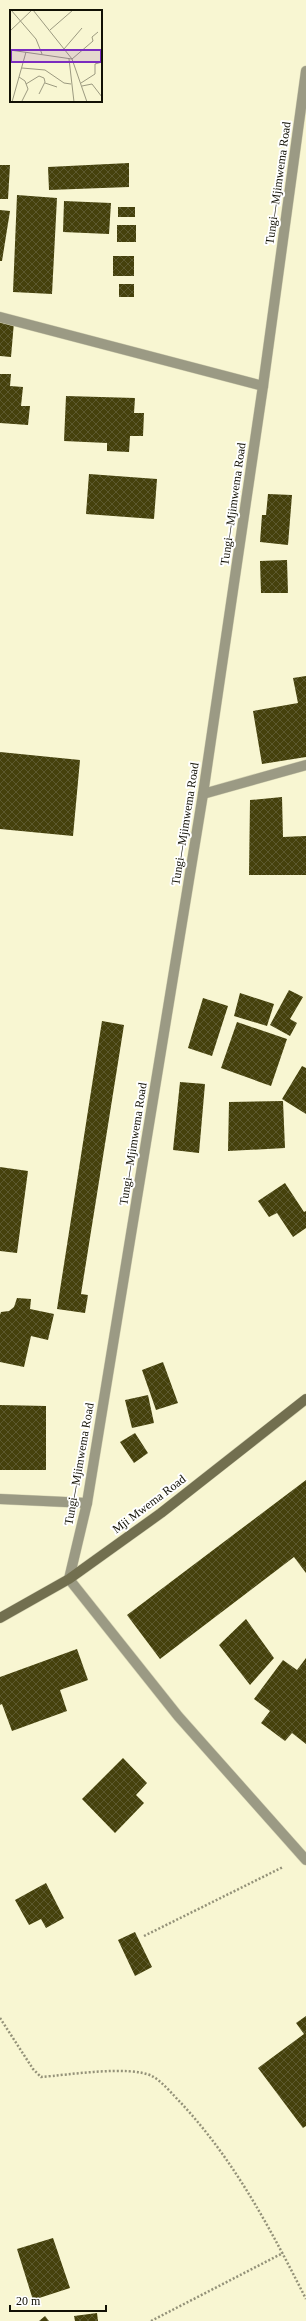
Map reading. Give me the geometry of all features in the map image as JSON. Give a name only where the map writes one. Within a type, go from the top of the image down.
[{"type":"main road","name":"Mji Mwema Road","points":[[0,1618],[69,1579],[161,1513],[306,1399]]},
{"type":"street","name":"Tungi—Mjimwema Road","points":[[69,1579],[87,1503],[203,794],[263,386],[306,71]]},
{"type":"street","points":[[0,317],[263,386]]},
{"type":"street","points":[[203,794],[306,765]]},
{"type":"street","points":[[0,1499],[87,1503]]},
{"type":"street","points":[[69,1579],[178,1716],[304,1859]]},
{"type":"path","points":[[144,1936],[304,1859]]},
{"type":"path","points":[[0,2018],[33,2069],[41,2077],[129,2071],[153,2076],[170,2091],[206,2129],[246,2188],[283,2253],[306,2299]]},
{"type":"path","points":[[151,2321],[283,2253]]},
{"type":"building","points":[[129,163],[129,187],[49,190],[48,167]]},
{"type":"building","points":[[0,165],[10,165],[8,199],[0,199]]},
{"type":"building","points":[[17,195],[57,198],[52,294],[13,292]]},
{"type":"building","points":[[64,201],[111,203],[109,234],[63,232]]},
{"type":"building","points":[[118,207],[135,207],[135,217],[118,217]]},
{"type":"building","points":[[0,210],[10,211],[2,261],[0,261]]},
{"type":"building","points":[[117,225],[136,225],[136,242],[117,242]]},
{"type":"building","points":[[113,256],[134,256],[134,276],[113,276]]},
{"type":"building","points":[[119,284],[134,284],[134,297],[119,297]]},
{"type":"building","points":[[0,321],[14,322],[11,357],[0,356]]},
{"type":"building","points":[[0,374],[11,374],[10,386],[23,387],[21,406],[30,406],[28,425],[0,423]]},
{"type":"building","points":[[66,396],[135,398],[134,413],[144,413],[143,436],[130,436],[129,452],[107,451],[107,443],[64,441]]},
{"type":"building","points":[[89,474],[157,479],[154,519],[86,514]]},
{"type":"building","points":[[268,494],[292,495],[288,545],[260,542],[262,515],[266,515]]},
{"type":"building","points":[[287,560],[288,593],[261,593],[260,561]]},
{"type":"building","points":[[306,676],[306,757],[262,764],[253,711],[298,703],[293,678]]},
{"type":"building","points":[[0,752],[80,760],[73,836],[0,829]]},
{"type":"building","points":[[282,797],[283,837],[306,836],[306,875],[249,875],[250,800]]},
{"type":"building","points":[[289,990],[303,997],[290,1019],[297,1023],[290,1036],[270,1025]]},
{"type":"building","points":[[240,993],[274,1004],[267,1026],[234,1016]]},
{"type":"building","points":[[203,998],[228,1006],[212,1056],[188,1048]]},
{"type":"building","points":[[102,1021],[124,1025],[81,1294],[88,1295],[85,1313],[57,1309]]},
{"type":"building","points":[[237,1022],[287,1039],[271,1086],[221,1068]]},
{"type":"building","points":[[302,1066],[306,1068],[306,1114],[282,1099]]},
{"type":"building","points":[[180,1082],[205,1084],[199,1153],[173,1150]]},
{"type":"building","points":[[283,1101],[285,1148],[228,1151],[229,1102]]},
{"type":"building","points":[[0,1167],[28,1171],[17,1253],[0,1251]]},
{"type":"building","points":[[285,1183],[304,1212],[306,1211],[306,1228],[293,1237],[277,1213],[269,1217],[258,1201]]},
{"type":"building","points":[[17,1298],[31,1299],[30,1309],[54,1314],[48,1340],[31,1336],[24,1367],[0,1362],[0,1315],[1,1312],[9,1311],[14,1307]]},
{"type":"building","points":[[163,1362],[178,1403],[156,1410],[142,1370]]},
{"type":"building","points":[[148,1395],[154,1423],[132,1428],[125,1400]]},
{"type":"building","points":[[0,1405],[46,1406],[46,1470],[0,1470]]},
{"type":"building","points":[[135,1433],[148,1453],[134,1463],[120,1442]]},
{"type":"building","points":[[306,1480],[306,1573],[294,1557],[160,1659],[127,1615]]},
{"type":"building","points":[[246,1619],[274,1658],[250,1685],[219,1645]]},
{"type":"building","points":[[77,1649],[88,1680],[60,1690],[67,1711],[12,1731],[2,1704],[0,1705],[0,1677]]},
{"type":"building","points":[[306,1658],[306,1744],[292,1733],[285,1741],[261,1723],[270,1711],[254,1699],[283,1660],[297,1670]]},
{"type":"building","points":[[123,1758],[147,1783],[136,1795],[144,1803],[115,1833],[82,1799]]},
{"type":"building","points":[[46,1883],[64,1918],[46,1928],[41,1919],[29,1925],[15,1900]]},
{"type":"building","points":[[135,1932],[152,1967],[135,1976],[118,1940]]},
{"type":"building","points":[[306,2016],[306,2126],[303,2128],[258,2068],[304,2034],[296,2023]]},
{"type":"building","points":[[53,2238],[70,2288],[33,2300],[17,2249]]},
{"type":"building","points":[[97,2313],[98,2321],[75,2321],[74,2316]]},
{"type":"building","points":[[45,2316],[49,2321],[39,2321]]}]
